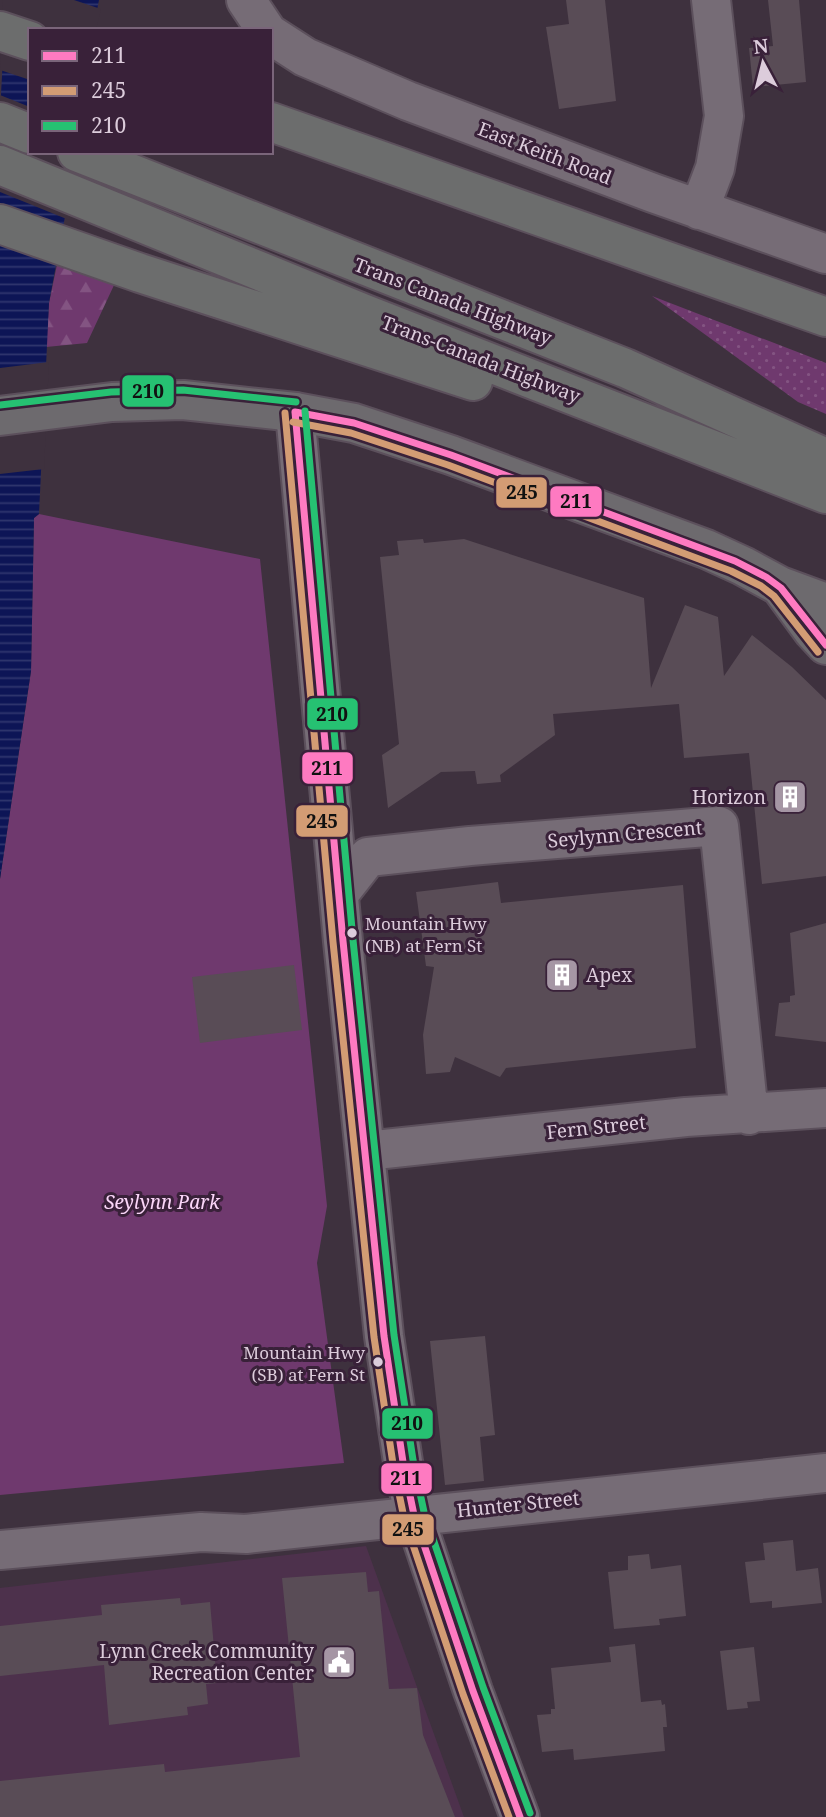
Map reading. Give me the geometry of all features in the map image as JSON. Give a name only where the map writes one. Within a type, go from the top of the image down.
[{"type":"highway","points":[[0,31],[28,40]]},
{"type":"highway","points":[[0,122],[28,133]]},
{"type":"highway","points":[[273,123],[826,317]]},
{"type":"highway","name":"Trans Canada Highway","points":[[81,154],[625,368],[826,458]]},
{"type":"highway","name":"Trans-Canada Highway","points":[[0,165],[365,314],[811,488]]},
{"type":"highway","points":[[0,223],[139,273],[448,374],[811,488]]},
{"type":"main road","points":[[0,416],[112,402],[183,400],[295,412],[355,423],[451,455],[706,549],[780,586],[826,603]]},
{"type":"main road","points":[[780,586],[826,645]]},
{"type":"street","points":[[246,0],[264,28]]},
{"type":"street","points":[[699,210],[715,168],[724,116],[711,0]]},
{"type":"street","name":"East Keith Road","points":[[273,36],[305,57],[408,101],[699,210],[826,254]]},
{"type":"street","points":[[295,412],[339,894],[384,1336],[414,1515],[473,1691],[520,1817]]},
{"type":"street","points":[[333,826],[368,857],[339,894]]},
{"type":"street","name":"Seylynn Crescent","points":[[368,857],[719,826],[749,1115]]},
{"type":"street","name":"Fern Street","points":[[366,1151],[686,1117],[826,1108]]},
{"type":"street","name":"Hunter Street","points":[[0,1550],[201,1531],[246,1534],[826,1473]]},
{"type":"shaded area","points":[[6,0],[99,0],[93,28],[28,28],[28,154],[77,154],[49,303],[39,514],[34,518],[31,671],[0,879],[0,113]]},
{"type":"shaded area","points":[[366,1546],[464,1817],[0,1817],[0,1588]]},
{"type":"green space","points":[[63,236],[115,283],[87,343],[46,347],[49,303]]},
{"type":"green space","points":[[652,296],[826,363],[826,414],[798,402]]},
{"type":"green space","name":"Seylynn Park","points":[[39,514],[260,559],[327,1206],[317,1263],[344,1463],[0,1495],[0,879],[31,671],[34,518]]},
{"type":"pier","points":[[3,0],[74,0],[101,9],[96,28],[28,28],[28,79],[0,70]]},
{"type":"pier","points":[[0,95],[28,106],[28,154],[81,154],[69,220],[0,192]]},
{"type":"pier","points":[[49,362],[44,469],[0,474],[0,368]]},
{"type":"building","points":[[566,0],[605,0],[616,101],[559,109],[546,27],[569,24]]},
{"type":"building","points":[[768,0],[799,0],[806,82],[753,87],[749,48],[773,46]]},
{"type":"building","points":[[423,539],[424,543],[464,539],[644,598],[651,688],[685,605],[718,617],[724,676],[752,635],[792,667],[826,700],[826,876],[762,884],[749,753],[684,758],[679,704],[553,714],[555,735],[500,775],[501,782],[477,784],[475,771],[441,772],[388,808],[382,755],[399,744],[380,557],[399,555],[397,541]]},
{"type":"building","name":"Apex","points":[[498,882],[501,903],[683,885],[696,1048],[506,1068],[500,1077],[455,1057],[450,1072],[426,1074],[423,1035],[434,967],[426,966],[416,892]]},
{"type":"building","points":[[826,923],[826,1042],[775,1036],[779,1003],[790,1002],[790,996],[795,995],[790,933]]},
{"type":"building","points":[[294,965],[302,1030],[200,1043],[192,977]]},
{"type":"building","points":[[485,1336],[495,1435],[480,1437],[484,1481],[445,1485],[430,1341]]},
{"type":"building","points":[[793,1540],[796,1571],[818,1568],[822,1603],[772,1608],[772,1601],[750,1603],[745,1562],[765,1560],[763,1543]]},
{"type":"building","points":[[649,1554],[651,1569],[681,1565],[686,1616],[659,1619],[660,1625],[614,1629],[608,1572],[628,1570],[628,1556]]},
{"type":"building","points":[[366,1572],[368,1592],[379,1591],[389,1689],[417,1688],[423,1735],[455,1817],[0,1817],[0,1781],[164,1764],[165,1772],[300,1757],[282,1578]]},
{"type":"building","points":[[180,1598],[181,1605],[210,1602],[217,1683],[206,1684],[208,1704],[187,1707],[188,1715],[109,1725],[104,1665],[0,1676],[0,1626],[102,1615],[101,1605]]},
{"type":"building","points":[[635,1644],[641,1702],[661,1700],[662,1705],[665,1704],[665,1751],[574,1760],[573,1749],[542,1752],[537,1715],[551,1714],[551,1709],[555,1709],[551,1668],[611,1662],[609,1647]]},
{"type":"building","points":[[754,1647],[760,1701],[747,1702],[748,1708],[727,1710],[720,1651]]},
{"type":"transit line","name":"210","points":[[0,405],[111,392],[183,390],[296,402]]},
{"type":"transit line","name":"210","points":[[305,411],[353,940],[394,1335],[413,1460],[424,1512],[483,1687],[530,1813]]},
{"type":"transit line","name":"211","points":[[295,412],[343,941],[384,1336],[403,1462],[414,1515],[473,1691],[520,1817]]},
{"type":"transit line","name":"211","points":[[295,412],[354,423],[451,455],[735,561],[781,588],[826,645]]},
{"type":"transit line","name":"245","points":[[285,413],[333,942],[374,1337],[393,1464],[404,1518],[463,1694],[509,1817]]},
{"type":"transit line","name":"245","points":[[293,422],[351,433],[448,465],[731,571],[761,586],[774,596],[818,652]]},
{"type":"place","name":"Horizon","points":[[790,797]]},
{"type":"place","name":"Mountain Hwy (NB) at Fern St","points":[[352,933]]},
{"type":"place","name":"Apex","points":[[562,975]]},
{"type":"place","name":"Mountain Hwy (SB) at Fern St","points":[[378,1362]]},
{"type":"place","name":"Lynn Creek Community Recreation Center","points":[[339,1662]]}]
